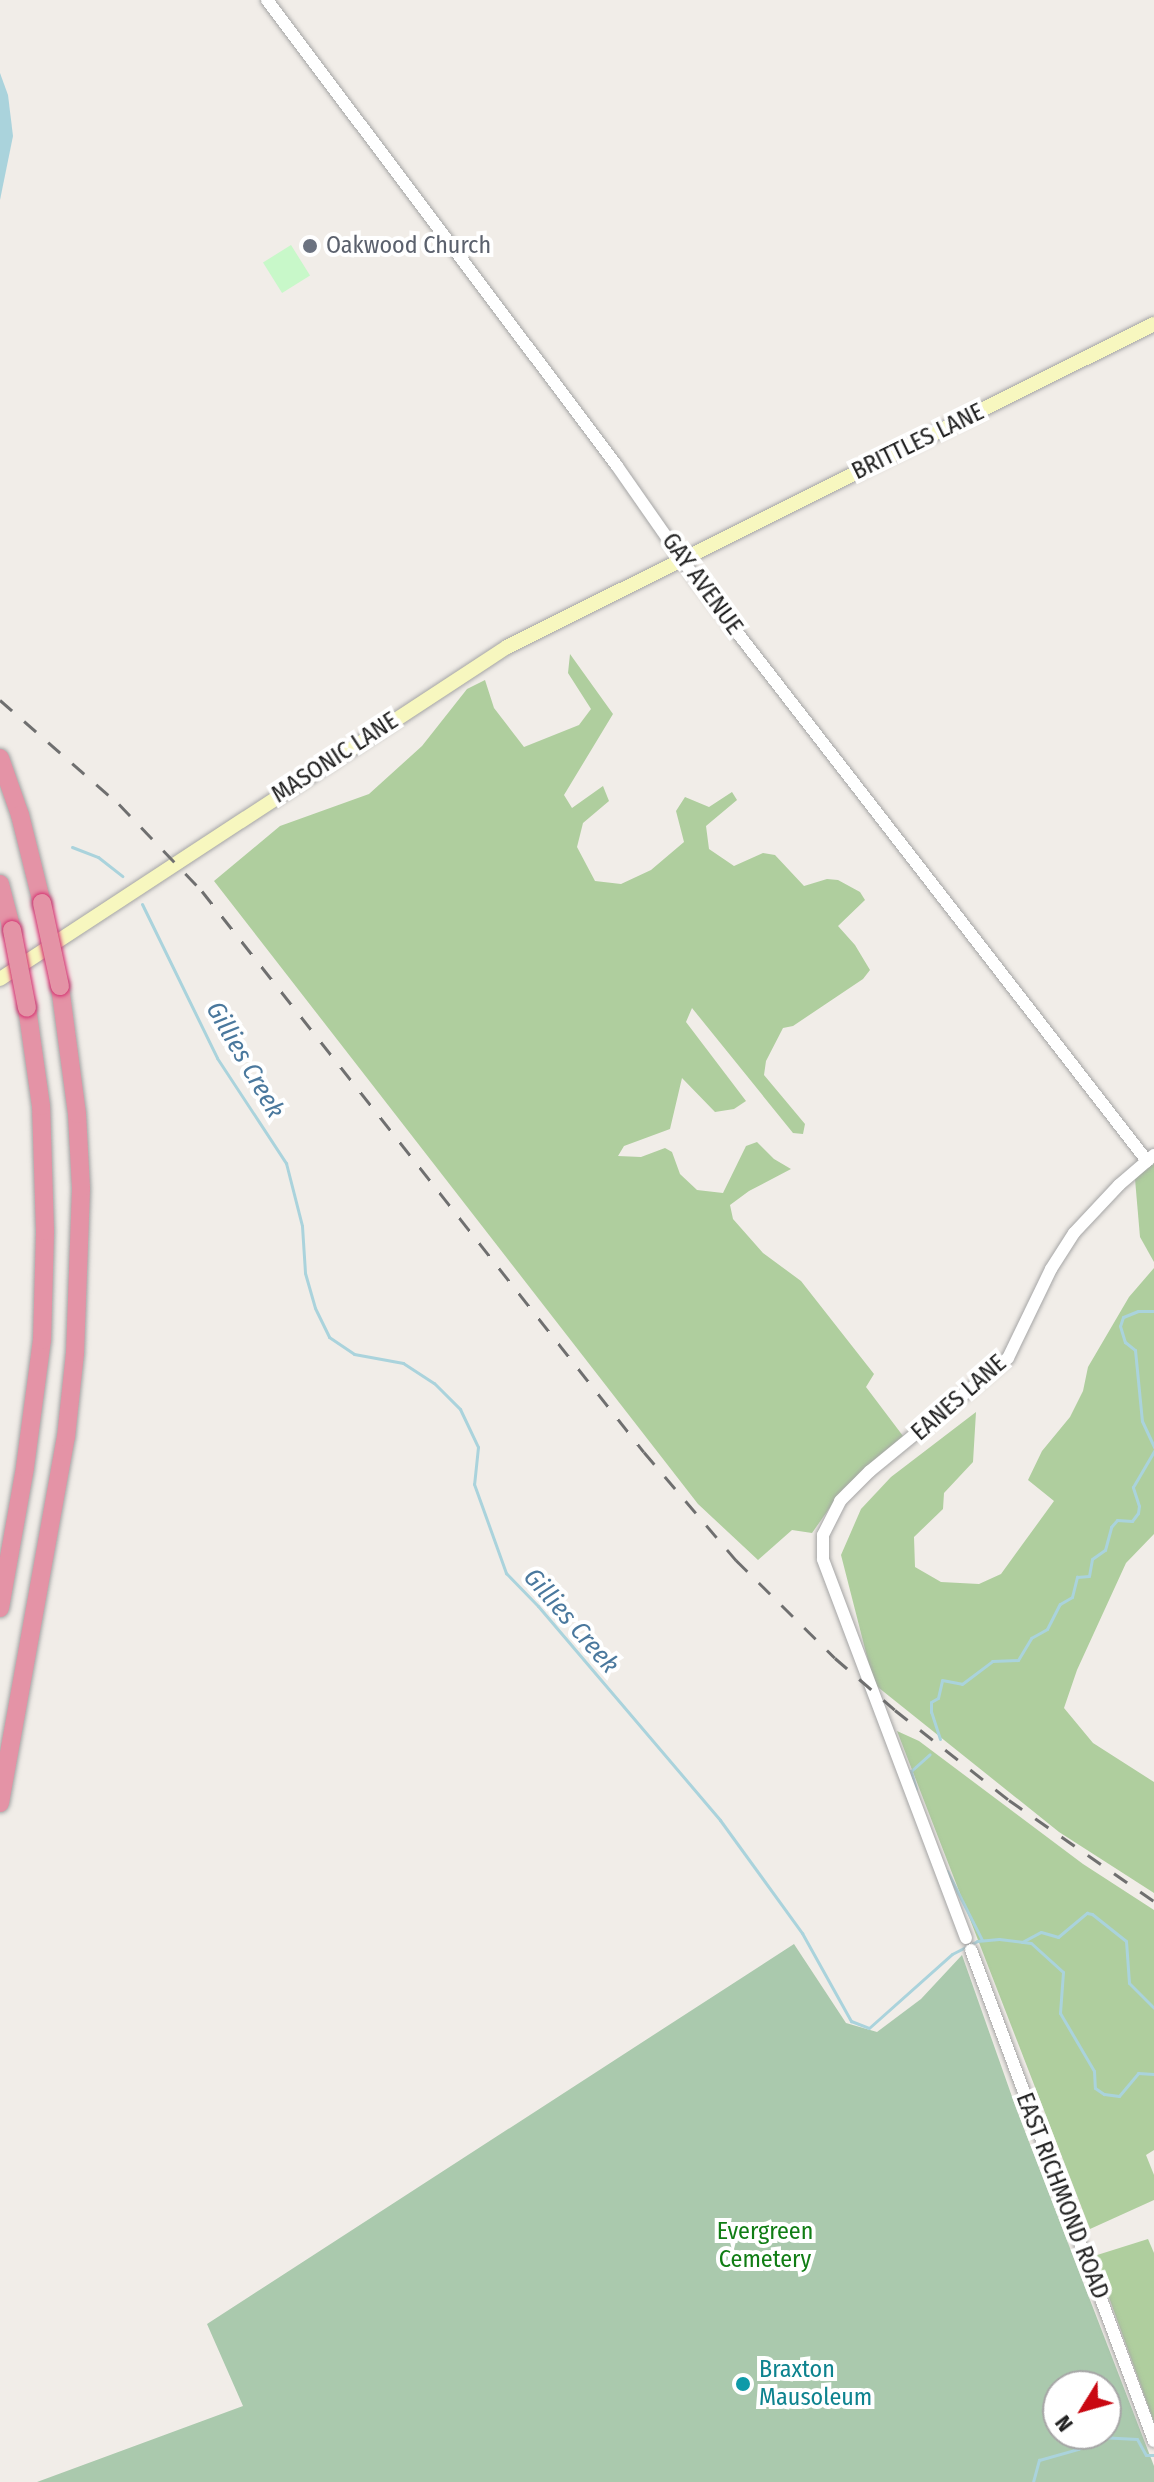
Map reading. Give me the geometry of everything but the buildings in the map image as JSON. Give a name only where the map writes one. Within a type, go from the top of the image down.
[{"type":"highway","points":[[0,758],[20,815],[60,986],[77,1114],[81,1188],[76,1337],[66,1437],[0,1803]]},
{"type":"highway","points":[[0,884],[27,1008],[41,1106],[45,1231],[42,1340],[25,1467],[0,1608]]},
{"type":"main road","name":"BRITTLES LANE","points":[[683,559],[1154,324]]},
{"type":"main road","name":"MASONIC LANE","points":[[0,979],[507,647],[683,559]]},
{"type":"street","name":"GAY AVENUE","points":[[267,0],[859,793],[1151,1158]]},
{"type":"street","name":"EANES LANE","points":[[823,1559],[823,1535],[840,1501],[870,1471],[1008,1358],[1065,1245],[1093,1211],[1151,1158]]},
{"type":"street","name":"EAST RICHMOND ROAD","points":[[823,1559],[1154,2441]]},
{"type":"green space","points":[[291,245],[310,276],[282,293],[263,262]]},
{"type":"green space","points":[[570,654],[613,714],[564,795],[572,808],[603,786],[609,801],[583,823],[577,847],[595,881],[621,884],[651,870],[684,842],[676,811],[685,797],[709,807],[732,792],[737,800],[706,826],[709,849],[734,866],[763,853],[775,855],[804,886],[827,879],[838,880],[860,892],[865,900],[838,926],[855,945],[870,970],[863,979],[793,1026],[783,1028],[766,1061],[764,1075],[805,1124],[803,1134],[793,1133],[692,1008],[686,1022],[746,1101],[734,1109],[715,1112],[682,1078],[670,1129],[624,1146],[618,1156],[641,1157],[665,1148],[672,1152],[680,1174],[697,1190],[723,1193],[746,1146],[757,1142],[774,1159],[791,1169],[749,1191],[730,1205],[733,1219],[763,1253],[801,1281],[874,1374],[866,1387],[903,1436],[843,1489],[812,1533],[792,1530],[758,1560],[698,1504],[214,881],[280,826],[369,794],[422,746],[467,689],[485,680],[494,708],[524,747],[579,725],[591,709],[568,673]]},
{"type":"green space","points":[[1154,1163],[1154,1262],[1140,1237],[1135,1179]]},
{"type":"green space","points":[[1154,1268],[1154,1534],[1126,1563],[1077,1670],[1064,1708],[1093,1743],[1154,1782],[1154,1893],[1059,1832],[874,1684],[841,1555],[861,1509],[891,1477],[976,1412],[973,1462],[944,1493],[943,1509],[914,1537],[915,1567],[941,1582],[979,1584],[1001,1574],[1054,1501],[1028,1480],[1042,1451],[1070,1417],[1083,1391],[1088,1367],[1129,1297]]},
{"type":"green space","points":[[897,1731],[919,1741],[1083,1864],[1154,1910],[1154,2150],[1146,2155],[1154,2175],[1154,2200],[1090,2229]]},
{"type":"green space","name":"Evergreen Cemetery","points":[[794,1944],[846,2023],[877,2032],[921,1999],[962,1955],[1016,2108],[1117,2370],[1042,2370],[1042,2450],[1122,2450],[1122,2383],[1154,2466],[1154,2482],[37,2482],[243,2406],[207,2324]]},
{"type":"green space","points":[[1148,2239],[1154,2253],[1154,2422],[1094,2256]]},
{"type":"water","points":[[0,73],[8,95],[13,136],[0,200]]},
{"type":"waterway","name":"Gillies Creek","points":[[72,847],[98,857],[122,876]]},
{"type":"waterway","name":"Gillies Creek","points":[[142,904],[217,1058],[286,1163],[302,1226],[305,1273],[315,1308],[329,1337],[354,1354],[403,1363],[434,1383],[460,1409],[478,1447],[474,1484],[506,1573],[538,1606],[720,1820],[802,1933],[851,2021],[869,2028],[952,1954],[977,1941],[999,1939],[1031,1943],[1063,1972],[1060,2013],[1094,2071],[1095,2088],[1104,2094],[1119,2096],[1138,2073],[1154,2074]]},
{"type":"waterway","points":[[1154,1311],[1138,1311],[1123,1317],[1120,1326],[1125,1342],[1135,1350],[1142,1421],[1154,1447]]},
{"type":"waterway","points":[[940,1739],[931,1702],[938,1698],[942,1680],[962,1684],[992,1661],[1018,1660],[1031,1638],[1047,1629],[1060,1604],[1072,1597],[1077,1577],[1089,1576],[1092,1559],[1105,1550],[1111,1527],[1117,1520],[1132,1521],[1138,1513],[1133,1487],[1154,1451]]},
{"type":"waterway","points":[[916,1789],[911,1771],[930,1754]]},
{"type":"waterway","points":[[947,1871],[982,1940]]},
{"type":"waterway","name":"Gillies Creek","points":[[1022,1942],[1041,1932],[1058,1937],[1087,1913],[1092,1914],[1126,1941],[1129,1983],[1154,2008]]},
{"type":"waterway","points":[[1033,2482],[1039,2460],[1078,2449],[1099,2437],[1137,2439],[1146,2455],[1154,2455]]},
{"type":"railway","points":[[0,700],[119,804],[202,891],[644,1452],[736,1560],[835,1658],[895,1710],[1009,1800],[1154,1901]]},
{"type":"place","name":"Oakwood Church","points":[[310,246]]},
{"type":"place","name":"Braxton Mausoleum","points":[[743,2384]]}]
